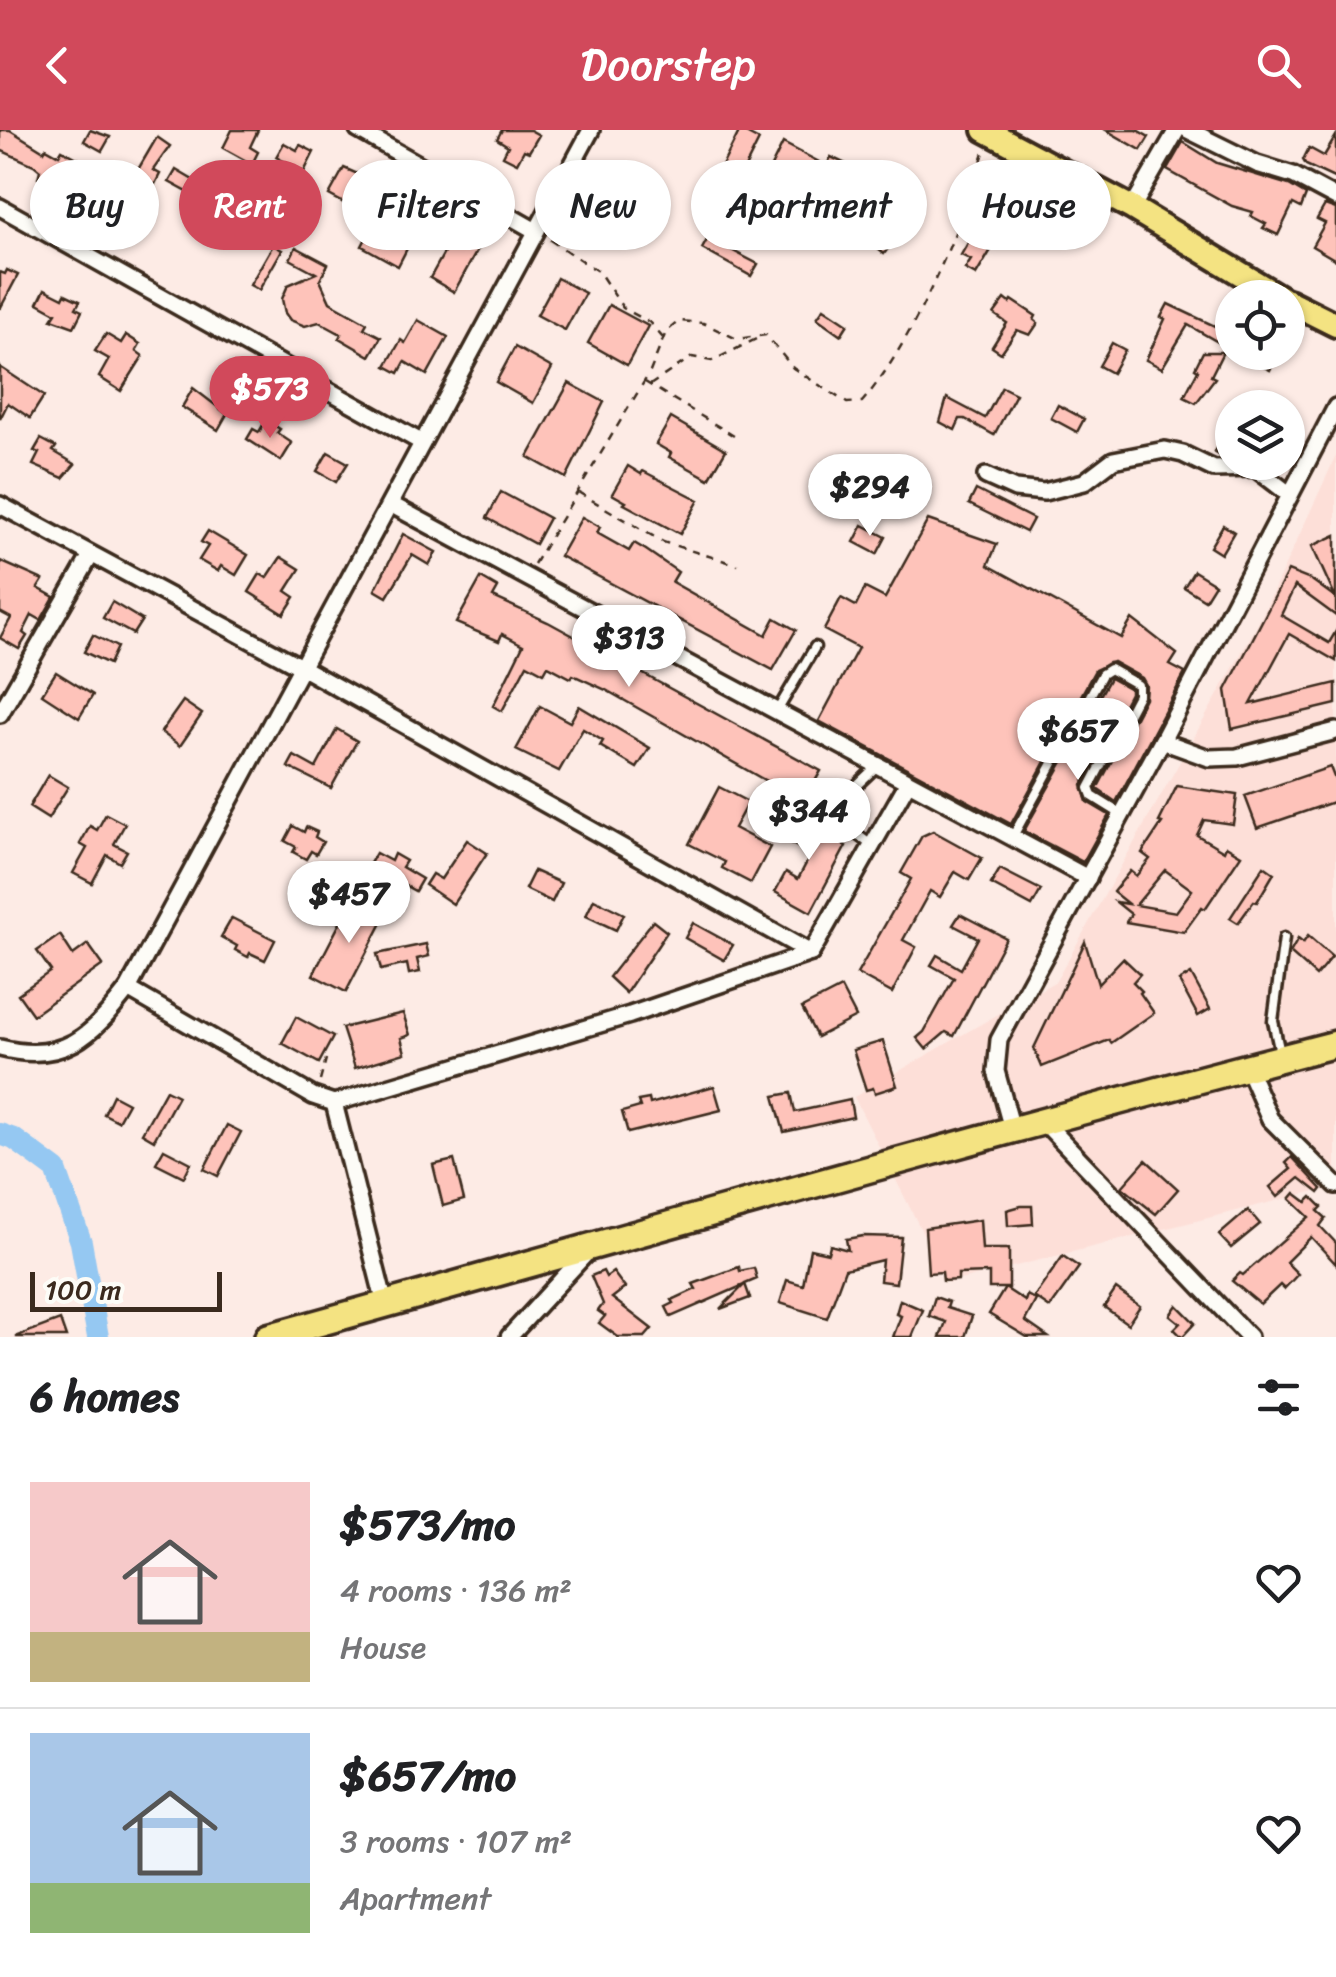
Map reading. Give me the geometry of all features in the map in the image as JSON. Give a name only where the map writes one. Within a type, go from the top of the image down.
[{"type":"highway","points":[[268,1337],[1012,1129],[1336,1044]]},
{"type":"main road","points":[[988,131],[1132,208],[1252,280]]},
{"type":"main road","points":[[1305,309],[1336,324]]},
{"type":"street","points":[[358,130],[535,231]]},
{"type":"street","points":[[575,160],[591,130]]},
{"type":"street","points":[[1132,208],[1178,130]]},
{"type":"street","points":[[1188,130],[1336,198]]},
{"type":"street","points":[[0,208],[422,442]]},
{"type":"street","points":[[0,1048],[26,1055],[51,1054],[70,1046],[112,1010],[128,989],[535,234]]},
{"type":"street","points":[[1012,1129],[996,1070],[999,1040],[1162,741],[1336,407]]},
{"type":"street","points":[[986,476],[1015,489],[1044,492],[1084,482],[1114,460],[1165,450],[1214,469],[1254,468],[1289,494]]},
{"type":"street","points":[[390,504],[1088,878]]},
{"type":"street","points":[[0,505],[302,667],[811,953]]},
{"type":"street","points":[[0,714],[91,556]]},
{"type":"street","points":[[1162,741],[1209,758],[1237,757],[1336,731]]},
{"type":"street","points":[[128,989],[313,1096],[334,1103],[612,1020],[811,953],[907,784]]},
{"type":"street","points":[[1247,1067],[1270,1118],[1336,1186]]},
{"type":"street","points":[[334,1103],[385,1304]]},
{"type":"street","points":[[1044,1122],[1249,1337]]},
{"type":"street","points":[[509,1337],[592,1247]]},
{"type":"lane","points":[[777,711],[816,647]]},
{"type":"lane","points":[[1012,837],[1102,674],[1110,669],[1138,685],[1138,694],[1088,788],[1092,796],[1121,814]]},
{"type":"lane","points":[[872,846],[839,818],[837,810],[839,802],[877,766]]},
{"type":"lane","points":[[1281,1058],[1274,1021],[1284,938]]},
{"type":"path","points":[[766,334],[793,368],[848,403],[862,402],[884,377],[932,282],[966,208],[988,131]]},
{"type":"path","points":[[564,250],[599,272],[623,308],[649,322],[664,339]]},
{"type":"path","points":[[526,578],[644,381],[664,339],[679,321],[703,323],[736,339],[766,334]]},
{"type":"path","points":[[650,385],[692,358],[712,362],[766,334]]},
{"type":"path","points":[[644,381],[734,436]]},
{"type":"path","points":[[577,491],[662,542],[738,565]]},
{"type":"path","points":[[313,1096],[329,1061]]},
{"type":"shaded area","points":[[1336,456],[1336,1186],[948,1283],[854,1097],[1056,981],[1259,622]]},
{"type":"building","points":[[0,130],[10,130],[44,151],[46,148],[59,155],[62,150],[77,158],[30,160],[30,163],[0,150]]},
{"type":"building","points":[[90,130],[110,137],[102,151],[84,141]]},
{"type":"building","points":[[232,130],[258,130],[250,147],[258,152],[254,160],[245,160],[223,148]]},
{"type":"building","points":[[502,130],[530,130],[539,135],[517,163],[503,156],[508,146],[497,139]]},
{"type":"building","points":[[740,130],[759,140],[749,160],[725,160]]},
{"type":"building","points":[[1106,130],[1137,130],[1149,137],[1141,150]]},
{"type":"building","points":[[1336,136],[1336,179],[1303,160],[1309,148],[1324,156]]},
{"type":"building","points":[[157,137],[170,146],[159,162],[144,160]]},
{"type":"building","points":[[1183,142],[1217,163],[1289,185],[1306,195],[1301,208],[1293,204],[1278,235],[1263,228],[1266,224],[1251,216],[1253,212],[1232,206],[1167,170]]},
{"type":"building","points":[[284,143],[314,152],[310,160],[276,157]]},
{"type":"building","points":[[783,143],[815,160],[774,160]]},
{"type":"building","points":[[176,170],[179,172],[179,187],[169,182]]},
{"type":"building","points":[[342,172],[342,201],[329,195]]},
{"type":"building","points":[[1325,205],[1336,209],[1336,260],[1312,246],[1325,223],[1317,219]]},
{"type":"building","points":[[270,250],[282,250],[259,290],[250,285]]},
{"type":"building","points":[[294,250],[302,250],[328,264],[320,280],[330,302],[367,323],[364,328],[381,337],[370,356],[319,322],[305,326],[290,320],[282,299],[288,285],[316,273],[290,259]]},
{"type":"building","points":[[369,250],[406,250],[398,266]]},
{"type":"building","points":[[446,250],[477,250],[454,292],[430,278]]},
{"type":"building","points":[[704,250],[731,250],[758,264],[751,276]]},
{"type":"building","points":[[964,250],[991,250],[976,275],[965,269],[971,260],[961,255]]},
{"type":"building","points":[[7,270],[18,275],[0,309],[0,272],[5,274]]},
{"type":"building","points":[[557,278],[585,293],[565,330],[537,315]]},
{"type":"building","points":[[45,289],[80,301],[76,308],[82,311],[74,327],[52,319],[56,313],[38,303]]},
{"type":"building","points":[[1005,299],[1036,316],[1034,320],[1038,323],[1030,335],[1017,330],[1001,353],[992,347],[1007,323],[994,314]]},
{"type":"building","points":[[1168,304],[1215,326],[1215,340],[1188,325],[1162,368],[1146,360],[1165,319],[1161,317]]},
{"type":"building","points":[[609,305],[648,326],[627,365],[588,343]]},
{"type":"building","points":[[824,308],[848,324],[841,335],[817,318]]},
{"type":"building","points":[[418,320],[448,337],[427,375],[405,362],[399,373],[386,366]]},
{"type":"building","points":[[106,334],[121,343],[126,335],[140,344],[136,351],[143,356],[121,391],[99,377],[109,359],[95,351]]},
{"type":"building","points":[[1112,343],[1125,350],[1112,373],[1099,366]]},
{"type":"building","points":[[515,347],[552,368],[533,403],[496,382]]},
{"type":"building","points":[[1203,352],[1215,352],[1211,376],[1215,378],[1196,403],[1184,397],[1198,370],[1195,368]]},
{"type":"building","points":[[0,367],[44,396],[30,418],[8,403],[0,419]]},
{"type":"building","points":[[569,383],[604,402],[566,478],[528,457]]},
{"type":"building","points":[[1002,387],[1016,394],[994,435],[965,419],[960,419],[955,430],[940,422],[947,398],[985,418]]},
{"type":"building","points":[[193,388],[227,414],[218,430],[182,407]]},
{"type":"building","points":[[1058,405],[1084,419],[1077,432],[1051,418]]},
{"type":"building","points":[[671,418],[726,450],[709,479],[669,457],[671,453],[656,444]]},
{"type":"building","points":[[266,420],[292,443],[281,461],[247,439],[253,429],[259,432]]},
{"type":"building","points":[[41,439],[75,464],[63,478],[33,465],[39,453],[34,451]]},
{"type":"building","points":[[328,452],[348,463],[336,482],[317,471]]},
{"type":"building","points":[[628,466],[699,500],[680,534],[612,494]]},
{"type":"building","points":[[854,470],[866,475],[863,480],[876,485],[869,505],[844,491]]},
{"type":"building","points":[[976,490],[1033,519],[1026,532],[969,504]]},
{"type":"building","points":[[501,492],[549,518],[535,544],[487,518]]},
{"type":"building","points":[[582,517],[600,527],[597,533],[629,551],[634,543],[646,550],[678,572],[672,582],[766,635],[775,618],[796,630],[773,670],[560,556]]},
{"type":"building","points":[[928,520],[997,544],[988,565],[1121,638],[1132,619],[1177,654],[1170,665],[1185,673],[1116,802],[1097,789],[1145,698],[1146,685],[1142,678],[1113,662],[1095,670],[1011,824],[819,721],[858,648],[824,630],[841,598],[856,606],[865,588],[885,598]]},
{"type":"building","points":[[863,525],[886,537],[877,554],[854,542]]},
{"type":"building","points":[[1223,525],[1234,532],[1221,554],[1210,547]]},
{"type":"building","points":[[208,531],[248,555],[236,575],[221,566],[218,571],[199,560],[208,546],[201,542]]},
{"type":"building","points":[[403,534],[436,552],[429,565],[412,555],[387,597],[375,590]]},
{"type":"building","points":[[1336,535],[1336,616],[1295,586],[1281,615],[1329,643],[1336,631],[1336,661],[1289,634],[1251,704],[1336,683],[1336,704],[1232,729],[1226,690],[1288,571],[1313,581],[1335,597],[1312,546]]},
{"type":"building","points":[[281,557],[300,569],[286,591],[295,597],[284,614],[249,592],[260,574],[267,578]]},
{"type":"building","points":[[0,561],[43,580],[38,588],[54,597],[41,620],[32,615],[19,649],[0,638],[11,618],[0,612]]},
{"type":"building","points":[[1194,571],[1215,584],[1205,600],[1184,587]]},
{"type":"building","points":[[481,578],[498,588],[493,597],[548,622],[821,771],[803,802],[606,690],[548,666],[544,673],[527,664],[502,711],[493,706],[523,645],[502,634],[499,641],[456,623]]},
{"type":"building","points":[[112,602],[142,620],[133,634],[103,618]]},
{"type":"building","points":[[93,635],[117,647],[109,664],[84,652]]},
{"type":"building","points":[[56,672],[93,695],[79,718],[42,694]]},
{"type":"building","points":[[1110,678],[1130,689],[1130,693],[1082,785],[1087,802],[1109,815],[1083,862],[1024,831]]},
{"type":"building","points":[[183,701],[202,714],[180,746],[161,732]]},
{"type":"building","points":[[540,706],[570,722],[579,706],[650,748],[637,768],[600,746],[603,741],[583,729],[559,771],[516,750]]},
{"type":"building","points":[[337,729],[357,741],[331,788],[288,767],[294,756],[316,768]]},
{"type":"building","points":[[1330,767],[1336,782],[1336,801],[1257,828],[1245,796]]},
{"type":"building","points":[[48,775],[68,787],[48,819],[29,807]]},
{"type":"building","points":[[1177,786],[1237,795],[1233,824],[1204,820],[1197,835],[1224,851],[1226,846],[1241,855],[1205,909],[1202,907],[1184,932],[1126,922],[1131,914],[1116,902],[1128,904],[1113,892],[1130,871],[1136,876],[1150,859],[1142,853],[1162,823],[1159,822]],"holes":[[[1165,870],[1192,890],[1176,912],[1136,905]]]},
{"type":"building","points":[[719,787],[748,802],[734,828],[770,847],[751,883],[722,868],[725,862],[689,844]]},
{"type":"building","points":[[106,814],[125,824],[114,844],[127,851],[120,863],[107,855],[92,883],[73,873],[87,848],[80,844],[90,826],[97,830]]},
{"type":"building","points":[[789,815],[846,846],[811,912],[775,892],[786,872],[798,879],[811,854],[777,836]]},
{"type":"building","points":[[293,826],[304,832],[306,827],[317,832],[315,837],[323,842],[316,854],[311,851],[306,859],[293,852],[296,847],[285,841]]},
{"type":"building","points":[[933,831],[982,858],[969,880],[955,872],[940,897],[930,891],[903,940],[916,947],[892,993],[857,974],[911,879],[901,873],[922,836]]},
{"type":"building","points":[[467,840],[487,853],[453,904],[425,885],[432,874],[441,879]]},
{"type":"building","points":[[376,853],[391,861],[394,854],[406,861],[402,867],[422,879],[415,891],[395,880],[387,893],[376,887],[384,873],[369,865]]},
{"type":"building","points":[[1264,866],[1274,873],[1257,902],[1238,923],[1230,918]]},
{"type":"building","points":[[1000,869],[1041,890],[1032,906],[991,884]]},
{"type":"building","points":[[534,871],[561,883],[552,902],[525,889]]},
{"type":"building","points":[[594,899],[624,914],[616,930],[586,916]]},
{"type":"building","points":[[352,900],[385,917],[346,992],[313,975]]},
{"type":"building","points":[[960,914],[1006,938],[954,1036],[946,1032],[926,1049],[917,1038],[954,978],[931,965],[937,955],[961,969],[978,938],[953,925]]},
{"type":"building","points":[[232,918],[275,940],[265,960],[250,953],[248,957],[221,937]]},
{"type":"building","points":[[653,921],[667,932],[626,993],[609,977]]},
{"type":"building","points":[[693,923],[733,945],[724,960],[685,938]]},
{"type":"building","points":[[60,935],[73,955],[88,944],[103,965],[33,1015],[18,994],[51,971],[37,951]]},
{"type":"building","points":[[1308,936],[1332,957],[1316,976],[1290,953],[1298,939],[1303,943]]},
{"type":"building","points":[[1085,942],[1098,984],[1123,958],[1140,974],[1133,982],[1154,1013],[1111,1043],[1109,1040],[1042,1067],[1034,1048]]},
{"type":"building","points":[[426,944],[429,956],[417,959],[420,972],[409,974],[407,964],[381,970],[377,954]]},
{"type":"building","points":[[1191,974],[1210,1009],[1198,1016],[1179,981]]},
{"type":"building","points":[[841,988],[856,1017],[817,1037],[802,1008]]},
{"type":"building","points":[[403,1013],[410,1035],[401,1038],[405,1053],[355,1068],[342,1028]]},
{"type":"building","points":[[296,1017],[333,1037],[319,1063],[282,1043]]},
{"type":"building","points":[[883,1041],[897,1086],[875,1093],[873,1088],[866,1090],[853,1050]]},
{"type":"building","points":[[714,1086],[721,1110],[628,1133],[622,1112],[640,1107],[638,1101],[649,1099],[650,1104]]},
{"type":"building","points":[[166,1090],[178,1096],[154,1140],[142,1133]]},
{"type":"building","points":[[791,1093],[795,1112],[850,1100],[853,1117],[784,1132],[774,1096]]},
{"type":"building","points":[[113,1095],[128,1103],[118,1121],[104,1114]]},
{"type":"building","points":[[227,1125],[241,1132],[218,1176],[204,1169]]},
{"type":"building","points":[[164,1149],[191,1163],[184,1177],[156,1163]]},
{"type":"building","points":[[1292,1157],[1322,1189],[1319,1193],[1300,1178],[1278,1197],[1270,1187],[1291,1169],[1286,1163]]},
{"type":"building","points":[[454,1160],[464,1200],[443,1206],[433,1165]]},
{"type":"building","points":[[1146,1160],[1178,1189],[1156,1214],[1122,1187]]},
{"type":"building","points":[[1295,1193],[1307,1202],[1312,1197],[1322,1207],[1318,1211],[1326,1218],[1320,1226],[1336,1243],[1336,1264],[1311,1237],[1286,1262],[1298,1274],[1284,1289],[1280,1285],[1260,1304],[1232,1281],[1309,1217],[1290,1199]]},
{"type":"building","points":[[1032,1206],[1033,1224],[1008,1226],[1007,1210]]},
{"type":"building","points":[[1248,1210],[1260,1224],[1231,1248],[1219,1235]]},
{"type":"building","points":[[980,1220],[982,1249],[1009,1249],[1009,1288],[989,1288],[989,1273],[958,1274],[958,1280],[943,1281],[942,1272],[928,1273],[925,1228]]},
{"type":"building","points":[[901,1237],[896,1283],[880,1281],[882,1260],[845,1269],[827,1318],[780,1303],[787,1280],[803,1285],[810,1249],[828,1253],[830,1245],[848,1250],[846,1239]]},
{"type":"building","points":[[1063,1256],[1079,1267],[1050,1308],[1034,1297]]},
{"type":"building","points":[[739,1267],[740,1271],[754,1268],[757,1279],[745,1284],[750,1298],[720,1309],[744,1285],[671,1317],[666,1307],[696,1289],[693,1284]]},
{"type":"building","points":[[603,1271],[606,1277],[613,1272],[625,1288],[612,1298],[652,1329],[645,1337],[618,1337],[599,1323],[605,1316],[598,1311],[603,1304],[591,1276]]},
{"type":"building","points":[[1005,1288],[1025,1301],[1027,1295],[1036,1300],[1025,1321],[1048,1337],[1027,1337],[989,1314]]},
{"type":"building","points":[[1116,1289],[1140,1306],[1128,1324],[1104,1307]]},
{"type":"building","points":[[935,1297],[949,1302],[947,1308],[972,1316],[965,1337],[940,1337],[946,1322],[929,1316]]},
{"type":"building","points":[[900,1300],[923,1310],[912,1337],[893,1337],[901,1316],[896,1314]]},
{"type":"building","points":[[1177,1305],[1195,1323],[1182,1337],[1174,1329],[1180,1323],[1170,1315]]},
{"type":"building","points":[[60,1320],[66,1337],[17,1337],[17,1336]]},
{"type":"waterway","points":[[0,1134],[14,1139],[56,1170],[81,1242],[98,1337]]}]
